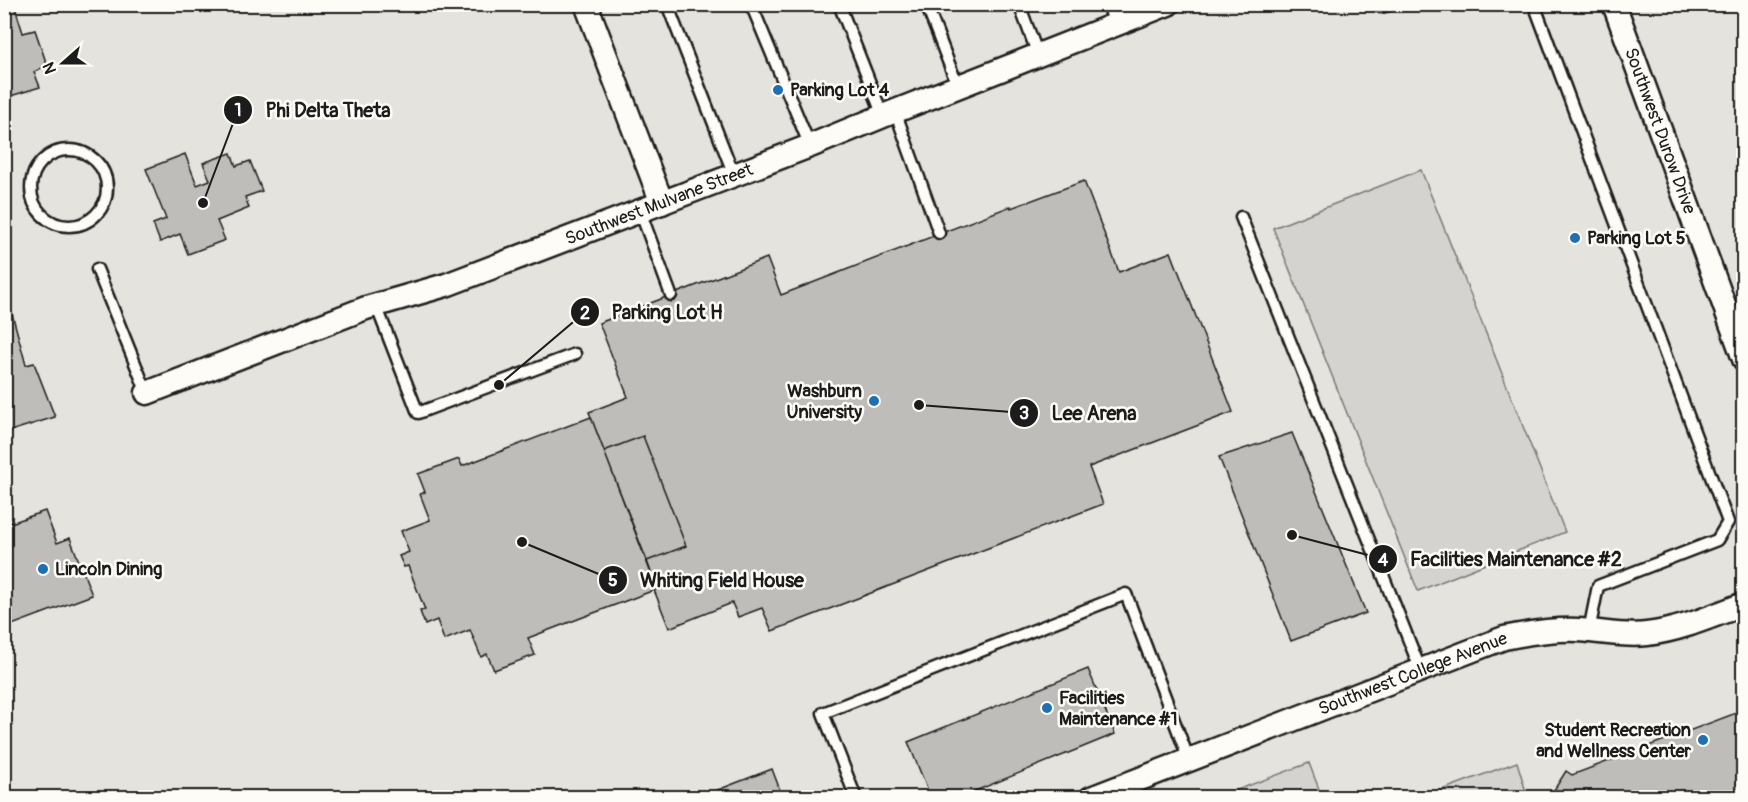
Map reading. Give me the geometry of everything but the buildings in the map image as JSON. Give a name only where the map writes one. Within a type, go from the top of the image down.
[{"type":"street","points":[[586,4],[662,203]]},
{"type":"street","name":"Southwest Mulvane Street","points":[[147,393],[376,305],[446,285],[810,146],[1038,55],[1111,15],[1168,4]]},
{"type":"street","name":"Southwest Durow Drive","points":[[1614,4],[1743,359]]},
{"type":"street","name":"Southwest College Avenue","points":[[1091,798],[1504,638],[1534,632],[1589,631],[1626,635],[1646,634],[1679,628],[1743,604]]},
{"type":"lane","points":[[667,4],[734,175]]},
{"type":"lane","points":[[751,4],[810,146]]},
{"type":"lane","points":[[839,4],[889,113],[939,234]]},
{"type":"lane","points":[[927,4],[958,87]]},
{"type":"lane","points":[[1019,4],[1038,55]]},
{"type":"lane","points":[[1377,4],[1381,7],[1392,4]]},
{"type":"lane","points":[[1534,4],[1728,522],[1717,540],[1598,586],[1589,631]]},
{"type":"lane","points":[[73,150],[85,154],[96,161],[105,178],[106,197],[101,209],[93,218],[82,224],[69,226],[56,224],[37,208],[32,197],[34,173],[41,163],[56,153],[73,150]]},
{"type":"lane","points":[[640,211],[671,295]]},
{"type":"lane","points":[[1240,217],[1422,671]]},
{"type":"lane","points":[[97,269],[147,393]]},
{"type":"lane","points":[[376,305],[418,413],[574,354]]},
{"type":"lane","points":[[856,798],[823,713],[1126,594],[1189,760]]},
{"type":"shaded area","name":"Washburn University","points":[[5,5],[1743,5],[1743,797],[5,797]]},
{"type":"shaded area","points":[[1421,170],[1565,532],[1418,591],[1273,228]]},
{"type":"shaded area","points":[[1517,762],[1526,797],[1423,797]]},
{"type":"shaded area","points":[[1309,763],[1322,797],[1218,797]]},
{"type":"place","name":"Parking Lot 4","points":[[778,90]]},
{"type":"place","name":"Phi Delta Theta","points":[[203,203]]},
{"type":"place","name":"Parking Lot 5","points":[[1575,238]]},
{"type":"place","name":"Parking Lot H","points":[[499,385]]},
{"type":"place","name":"Washburn University","points":[[874,401]]},
{"type":"place","name":"Lee Arena","points":[[919,405]]},
{"type":"place","name":"Facilities Maintenance #2","points":[[1292,535]]},
{"type":"place","name":"Whiting Field House","points":[[522,542]]},
{"type":"place","name":"Lincoln Dining","points":[[43,569]]},
{"type":"place","name":"Facilities Maintenance #1","points":[[1047,708]]},
{"type":"place","name":"Student Recreation and Wellness Center","points":[[1703,740]]}]
